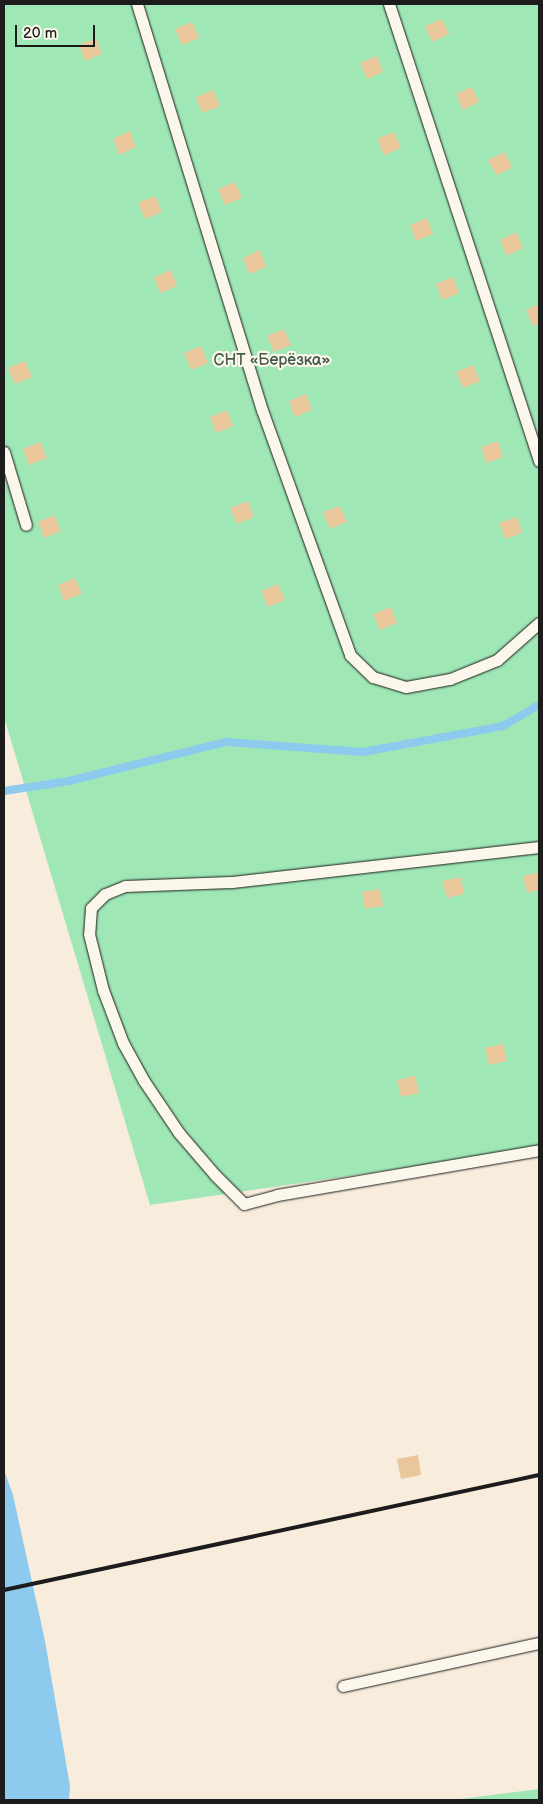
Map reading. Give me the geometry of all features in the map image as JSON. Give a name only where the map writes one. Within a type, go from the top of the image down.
[{"type":"lane","points":[[137,4],[262,410],[350,655],[373,677],[406,687],[450,679],[497,660],[539,623]]},
{"type":"lane","points":[[389,4],[539,461]]},
{"type":"lane","points":[[4,452],[26,525]]},
{"type":"lane","points":[[539,847],[230,882],[125,886],[105,894],[91,908],[89,934],[103,990],[123,1043],[144,1081],[179,1133],[215,1175],[244,1204],[276,1196],[539,1150]]},
{"type":"lane","points":[[344,1686],[539,1643]]},
{"type":"green space","name":"СНТ «Берёзка»","points":[[4,4],[539,4],[539,1148],[150,1205],[4,717]]},
{"type":"green space","points":[[539,1789],[539,1800],[452,1800]]},
{"type":"water","points":[[4,1470],[13,1495],[45,1641],[70,1786],[69,1800],[4,1800]]},
{"type":"building","points":[[442,19],[449,34],[432,42],[425,26]]},
{"type":"building","points":[[192,22],[199,38],[182,45],[175,29]]},
{"type":"building","points":[[96,38],[102,54],[85,61],[79,45]]},
{"type":"building","points":[[377,56],[383,72],[367,79],[360,63]]},
{"type":"building","points":[[472,87],[479,102],[463,110],[456,94]]},
{"type":"building","points":[[213,90],[220,106],[202,113],[196,97]]},
{"type":"building","points":[[130,131],[136,147],[119,155],[113,139]]},
{"type":"building","points":[[394,132],[401,148],[384,155],[377,139]]},
{"type":"building","points":[[505,152],[512,168],[496,175],[488,160]]},
{"type":"building","points":[[235,182],[242,198],[225,205],[218,189]]},
{"type":"building","points":[[155,196],[162,212],[145,219],[138,203]]},
{"type":"building","points":[[427,218],[433,234],[416,241],[410,225]]},
{"type":"building","points":[[516,232],[523,248],[507,256],[500,240]]},
{"type":"building","points":[[260,250],[266,267],[249,274],[243,258]]},
{"type":"building","points":[[171,270],[177,286],[160,293],[154,277]]},
{"type":"building","points":[[453,277],[459,293],[442,300],[436,284]]},
{"type":"building","points":[[539,304],[539,323],[533,326],[526,310]]},
{"type":"building","points":[[284,329],[291,345],[274,352],[267,336]]},
{"type":"building","points":[[201,346],[208,363],[191,370],[184,353]]},
{"type":"building","points":[[25,361],[32,377],[15,384],[8,368]]},
{"type":"building","points":[[473,365],[480,381],[463,388],[456,372]]},
{"type":"building","points":[[306,394],[312,410],[295,417],[289,401]]},
{"type":"building","points":[[227,410],[233,426],[216,433],[210,417]]},
{"type":"building","points":[[498,441],[503,457],[486,463],[481,447]]},
{"type":"building","points":[[40,442],[47,458],[29,465],[23,449]]},
{"type":"building","points":[[248,501],[254,517],[237,524],[230,508]]},
{"type":"building","points":[[340,506],[347,522],[330,529],[323,512]]},
{"type":"building","points":[[54,515],[61,531],[44,538],[38,522]]},
{"type":"building","points":[[517,517],[522,533],[505,539],[499,523]]},
{"type":"building","points":[[75,578],[82,594],[64,601],[58,585]]},
{"type":"building","points":[[278,584],[285,600],[268,607],[261,591]]},
{"type":"building","points":[[391,607],[397,623],[380,630],[373,614]]},
{"type":"building","points":[[539,872],[539,890],[527,893],[523,876]]},
{"type":"building","points":[[461,877],[464,894],[447,898],[442,881]]},
{"type":"building","points":[[380,889],[383,906],[365,909],[362,892]]},
{"type":"building","points":[[503,1044],[507,1061],[489,1065],[485,1048]]},
{"type":"building","points":[[415,1076],[419,1093],[401,1097],[397,1080]]},
{"type":"building","points":[[418,1455],[421,1475],[401,1479],[397,1459]]},
{"type":"waterway","points":[[4,791],[69,781],[226,742],[363,752],[503,726],[539,705]]},
{"type":"railway","points":[[4,1590],[539,1475]]}]
